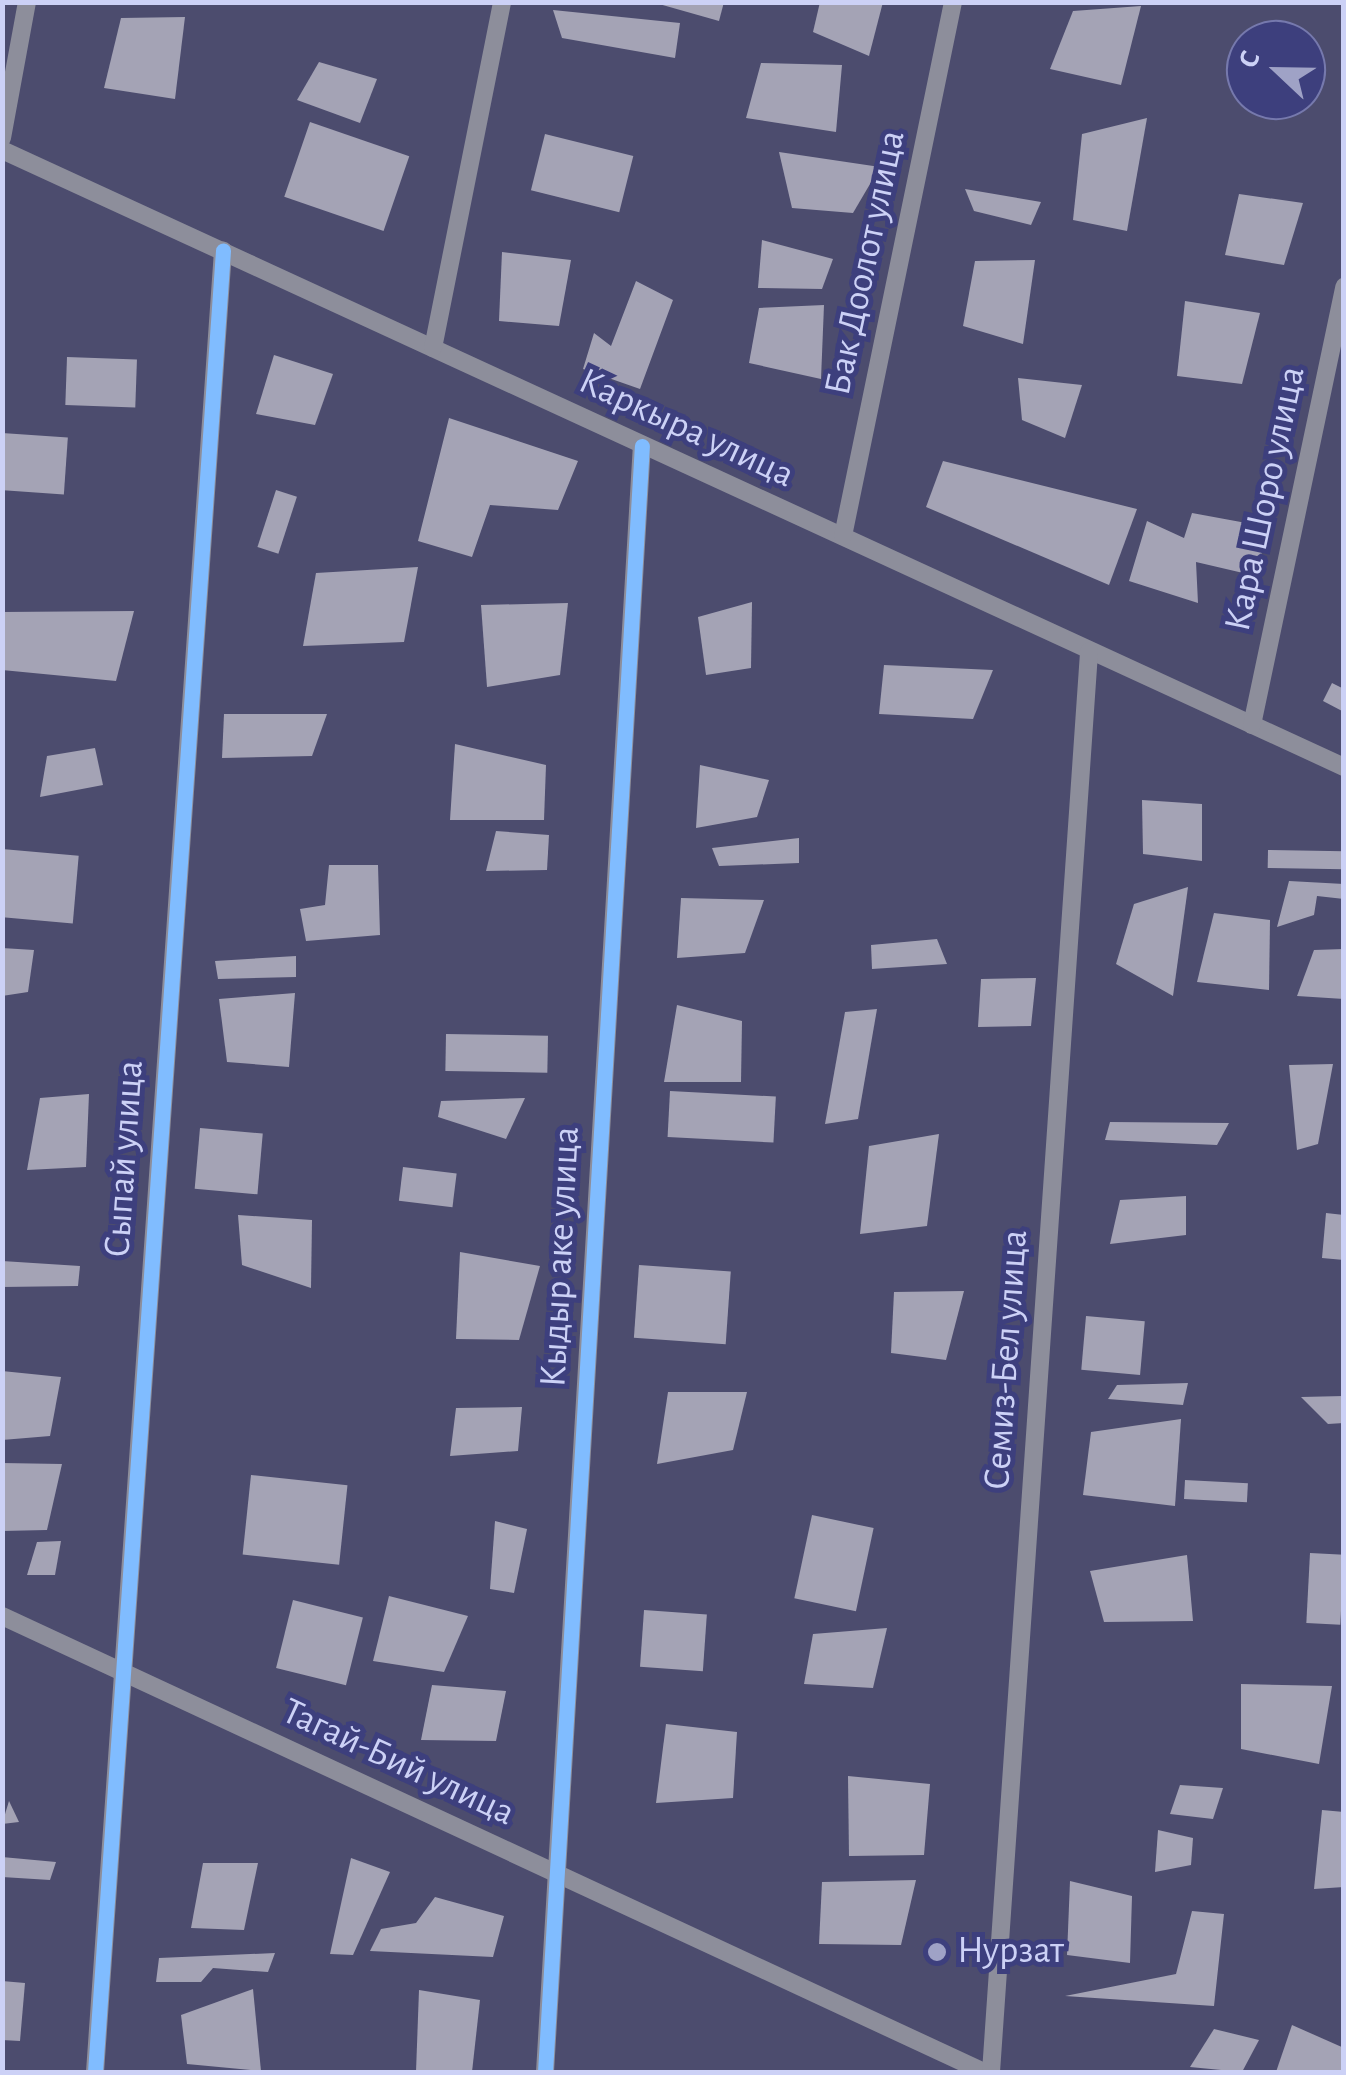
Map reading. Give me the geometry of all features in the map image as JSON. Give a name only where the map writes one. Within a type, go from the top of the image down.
[{"type":"street","points":[[2,138],[27,2]]},
{"type":"street","points":[[433,348],[502,2]]},
{"type":"street","name":"Бак Доолот улица","points":[[843,536],[953,2]]},
{"type":"street","name":"Каркыра улица","points":[[2,150],[1344,768]]},
{"type":"street","name":"Сыпай улица","points":[[94,2072],[223,250]]},
{"type":"street","name":"Кара Шоро улица","points":[[1252,724],[1344,287]]},
{"type":"street","name":"Кыдыр аке улица","points":[[544,2072],[642,446]]},
{"type":"street","name":"Семиз-Бел улица","points":[[987,2072],[1089,651]]},
{"type":"street","name":"Тагай-Бий улица","points":[[2,1616],[987,2072]]},
{"type":"building","points":[[652,2],[724,2],[719,21]]},
{"type":"building","points":[[820,2],[883,2],[869,56],[813,32]]},
{"type":"building","points":[[1141,6],[1121,85],[1050,69],[1073,11]]},
{"type":"building","points":[[553,10],[680,23],[675,58],[562,38]]},
{"type":"building","points":[[185,17],[175,99],[104,88],[121,18]]},
{"type":"building","points":[[319,62],[377,79],[360,123],[297,100]]},
{"type":"building","points":[[761,63],[842,65],[836,132],[746,118]]},
{"type":"building","points":[[1147,118],[1127,231],[1073,220],[1082,134]]},
{"type":"building","points":[[310,122],[409,156],[384,231],[284,197]]},
{"type":"building","points":[[545,134],[633,156],[619,212],[531,190]]},
{"type":"building","points":[[779,152],[880,167],[853,213],[792,208]]},
{"type":"building","points":[[965,189],[1041,202],[1031,225],[974,211]]},
{"type":"building","points":[[1239,194],[1303,203],[1284,265],[1225,255]]},
{"type":"building","points":[[762,240],[833,259],[822,289],[758,288]]},
{"type":"building","points":[[502,252],[571,260],[559,326],[499,321]]},
{"type":"building","points":[[1035,260],[1023,344],[963,326],[975,261]]},
{"type":"building","points":[[636,281],[673,300],[640,389],[583,369],[594,333],[611,346]]},
{"type":"building","points":[[1185,301],[1260,313],[1242,384],[1177,376]]},
{"type":"building","points":[[824,305],[821,379],[749,363],[759,308]]},
{"type":"building","points":[[274,355],[333,374],[315,425],[256,414]]},
{"type":"building","points":[[67,357],[137,359],[135,407],[65,405]]},
{"type":"building","points":[[1018,378],[1082,385],[1065,438],[1022,420]]},
{"type":"building","points":[[449,418],[578,461],[558,510],[490,505],[472,557],[418,541]]},
{"type":"building","points":[[2,433],[68,438],[64,494],[2,490]]},
{"type":"building","points":[[943,461],[1137,509],[1109,585],[926,507]]},
{"type":"building","points":[[276,490],[297,497],[278,554],[257,547]]},
{"type":"building","points":[[1192,513],[1268,527],[1256,576],[1196,562],[1198,603],[1129,581],[1147,521],[1184,538]]},
{"type":"building","points":[[418,567],[404,642],[303,646],[316,573]]},
{"type":"building","points":[[752,602],[751,668],[706,675],[698,617]]},
{"type":"building","points":[[568,603],[560,675],[487,687],[481,605]]},
{"type":"building","points":[[134,611],[116,681],[2,670],[2,612]]},
{"type":"building","points":[[884,665],[993,670],[973,719],[879,714]]},
{"type":"building","points":[[1332,683],[1344,689],[1344,712],[1323,701]]},
{"type":"building","points":[[224,714],[327,714],[312,756],[222,758]]},
{"type":"building","points":[[455,744],[546,765],[544,820],[450,820]]},
{"type":"building","points":[[95,748],[103,785],[40,797],[47,756]]},
{"type":"building","points":[[700,765],[769,780],[757,817],[696,828]]},
{"type":"building","points":[[1142,800],[1202,804],[1202,861],[1143,854]]},
{"type":"building","points":[[496,831],[549,835],[547,870],[486,871]]},
{"type":"building","points":[[799,838],[799,863],[719,866],[712,848]]},
{"type":"building","points":[[2,849],[79,856],[73,923],[2,917]]},
{"type":"building","points":[[1268,850],[1344,851],[1344,869],[1268,868]]},
{"type":"building","points":[[329,865],[378,865],[380,935],[306,941],[300,909],[325,905]]},
{"type":"building","points":[[1289,881],[1344,884],[1344,899],[1317,896],[1314,915],[1277,927]]},
{"type":"building","points":[[1188,887],[1173,996],[1116,964],[1134,904]]},
{"type":"building","points":[[681,898],[764,900],[745,953],[677,958]]},
{"type":"building","points":[[1214,913],[1270,920],[1269,990],[1197,982]]},
{"type":"building","points":[[937,939],[947,964],[872,969],[871,945]]},
{"type":"building","points":[[2,948],[34,950],[28,992],[2,996]]},
{"type":"building","points":[[1344,949],[1344,999],[1297,996],[1314,950]]},
{"type":"building","points":[[296,956],[296,977],[218,979],[215,961]]},
{"type":"building","points":[[1036,978],[1031,1026],[978,1027],[981,979]]},
{"type":"building","points":[[295,993],[289,1067],[227,1062],[219,999]]},
{"type":"building","points":[[677,1005],[742,1021],[741,1082],[664,1082]]},
{"type":"building","points":[[877,1009],[858,1119],[825,1124],[845,1012]]},
{"type":"building","points":[[446,1034],[548,1036],[547,1073],[445,1071]]},
{"type":"building","points":[[1333,1064],[1318,1144],[1297,1150],[1289,1065]]},
{"type":"building","points":[[670,1091],[776,1097],[773,1142],[668,1137]]},
{"type":"building","points":[[89,1094],[86,1167],[27,1170],[40,1098]]},
{"type":"building","points":[[525,1098],[506,1139],[438,1117],[441,1101]]},
{"type":"building","points":[[1110,1122],[1229,1123],[1217,1145],[1105,1140]]},
{"type":"building","points":[[200,1128],[263,1133],[257,1194],[195,1189]]},
{"type":"building","points":[[939,1134],[927,1226],[860,1234],[869,1146]]},
{"type":"building","points":[[403,1167],[457,1174],[452,1207],[399,1201]]},
{"type":"building","points":[[1186,1196],[1186,1235],[1110,1244],[1120,1200]]},
{"type":"building","points":[[1326,1213],[1344,1215],[1344,1260],[1322,1258]]},
{"type":"building","points":[[238,1215],[312,1220],[311,1288],[242,1265]]},
{"type":"building","points":[[460,1252],[540,1266],[519,1340],[456,1339]]},
{"type":"building","points":[[2,1261],[80,1266],[78,1286],[2,1287]]},
{"type":"building","points":[[639,1265],[731,1271],[726,1344],[634,1338]]},
{"type":"building","points":[[964,1291],[946,1360],[891,1353],[894,1292]]},
{"type":"building","points":[[1086,1316],[1145,1321],[1140,1375],[1081,1370]]},
{"type":"building","points":[[2,1371],[61,1377],[50,1436],[2,1440]]},
{"type":"building","points":[[1188,1383],[1183,1405],[1108,1399],[1117,1385]]},
{"type":"building","points":[[668,1392],[747,1392],[733,1450],[657,1464]]},
{"type":"building","points":[[1344,1396],[1344,1423],[1328,1424],[1301,1397]]},
{"type":"building","points":[[522,1407],[518,1451],[450,1456],[456,1408]]},
{"type":"building","points":[[1181,1419],[1175,1506],[1083,1495],[1091,1432]]},
{"type":"building","points":[[2,1463],[62,1464],[47,1530],[2,1531]]},
{"type":"building","points":[[251,1475],[347,1485],[339,1565],[243,1555]]},
{"type":"building","points":[[1185,1480],[1248,1483],[1247,1502],[1184,1499]]},
{"type":"building","points":[[812,1515],[874,1528],[856,1611],[794,1598]]},
{"type":"building","points":[[495,1521],[527,1529],[514,1593],[490,1589]]},
{"type":"building","points":[[61,1541],[55,1575],[27,1575],[37,1542]]},
{"type":"building","points":[[1310,1553],[1344,1555],[1340,1625],[1306,1623]]},
{"type":"building","points":[[1187,1555],[1193,1621],[1104,1622],[1090,1571]]},
{"type":"building","points":[[389,1596],[468,1616],[444,1672],[373,1661]]},
{"type":"building","points":[[293,1600],[363,1617],[346,1685],[276,1668]]},
{"type":"building","points":[[644,1610],[707,1614],[703,1671],[640,1667]]},
{"type":"building","points":[[887,1628],[873,1688],[804,1684],[813,1634]]},
{"type":"building","points":[[1241,1684],[1332,1686],[1319,1764],[1241,1749]]},
{"type":"building","points":[[432,1685],[506,1691],[496,1741],[421,1740]]},
{"type":"building","points":[[666,1724],[737,1732],[733,1798],[656,1803]]},
{"type":"building","points":[[848,1776],[930,1784],[924,1855],[849,1856]]},
{"type":"building","points":[[1180,1785],[1223,1788],[1213,1819],[1170,1814]]},
{"type":"building","points":[[9,1801],[19,1822],[2,1824]]},
{"type":"building","points":[[1322,1810],[1344,1812],[1344,1887],[1314,1889]]},
{"type":"building","points":[[1158,1830],[1193,1838],[1191,1865],[1155,1872]]},
{"type":"building","points":[[2,1857],[56,1862],[50,1880],[2,1877]]},
{"type":"building","points":[[351,1858],[390,1872],[353,1955],[330,1954]]},
{"type":"building","points":[[203,1863],[258,1863],[244,1930],[191,1928]]},
{"type":"building","points":[[916,1880],[901,1945],[819,1944],[822,1882]]},
{"type":"building","points":[[1070,1881],[1132,1896],[1130,1963],[1067,1955]]},
{"type":"building","points":[[435,1897],[504,1916],[493,1957],[370,1951],[381,1929],[416,1923]]},
{"type":"building","points":[[1192,1911],[1224,1914],[1214,2006],[1065,1996],[1176,1974]]},
{"type":"building","points":[[275,1953],[268,1972],[213,1968],[201,1982],[156,1982],[159,1958]]},
{"type":"building","points":[[2,1981],[25,1983],[20,2041],[2,2040]]},
{"type":"building","points":[[253,1989],[261,2071],[187,2064],[181,2015]]},
{"type":"building","points":[[419,1990],[480,2000],[472,2072],[416,2072]]},
{"type":"building","points":[[1292,2025],[1344,2048],[1344,2072],[1276,2072]]},
{"type":"building","points":[[1214,2029],[1259,2040],[1242,2072],[1190,2067]]},
{"type":"cycle path","points":[[95,2072],[223,250]]},
{"type":"cycle path","points":[[545,2072],[642,446]]},
{"type":"place","name":"Нурзат","points":[[937,1952]]}]
